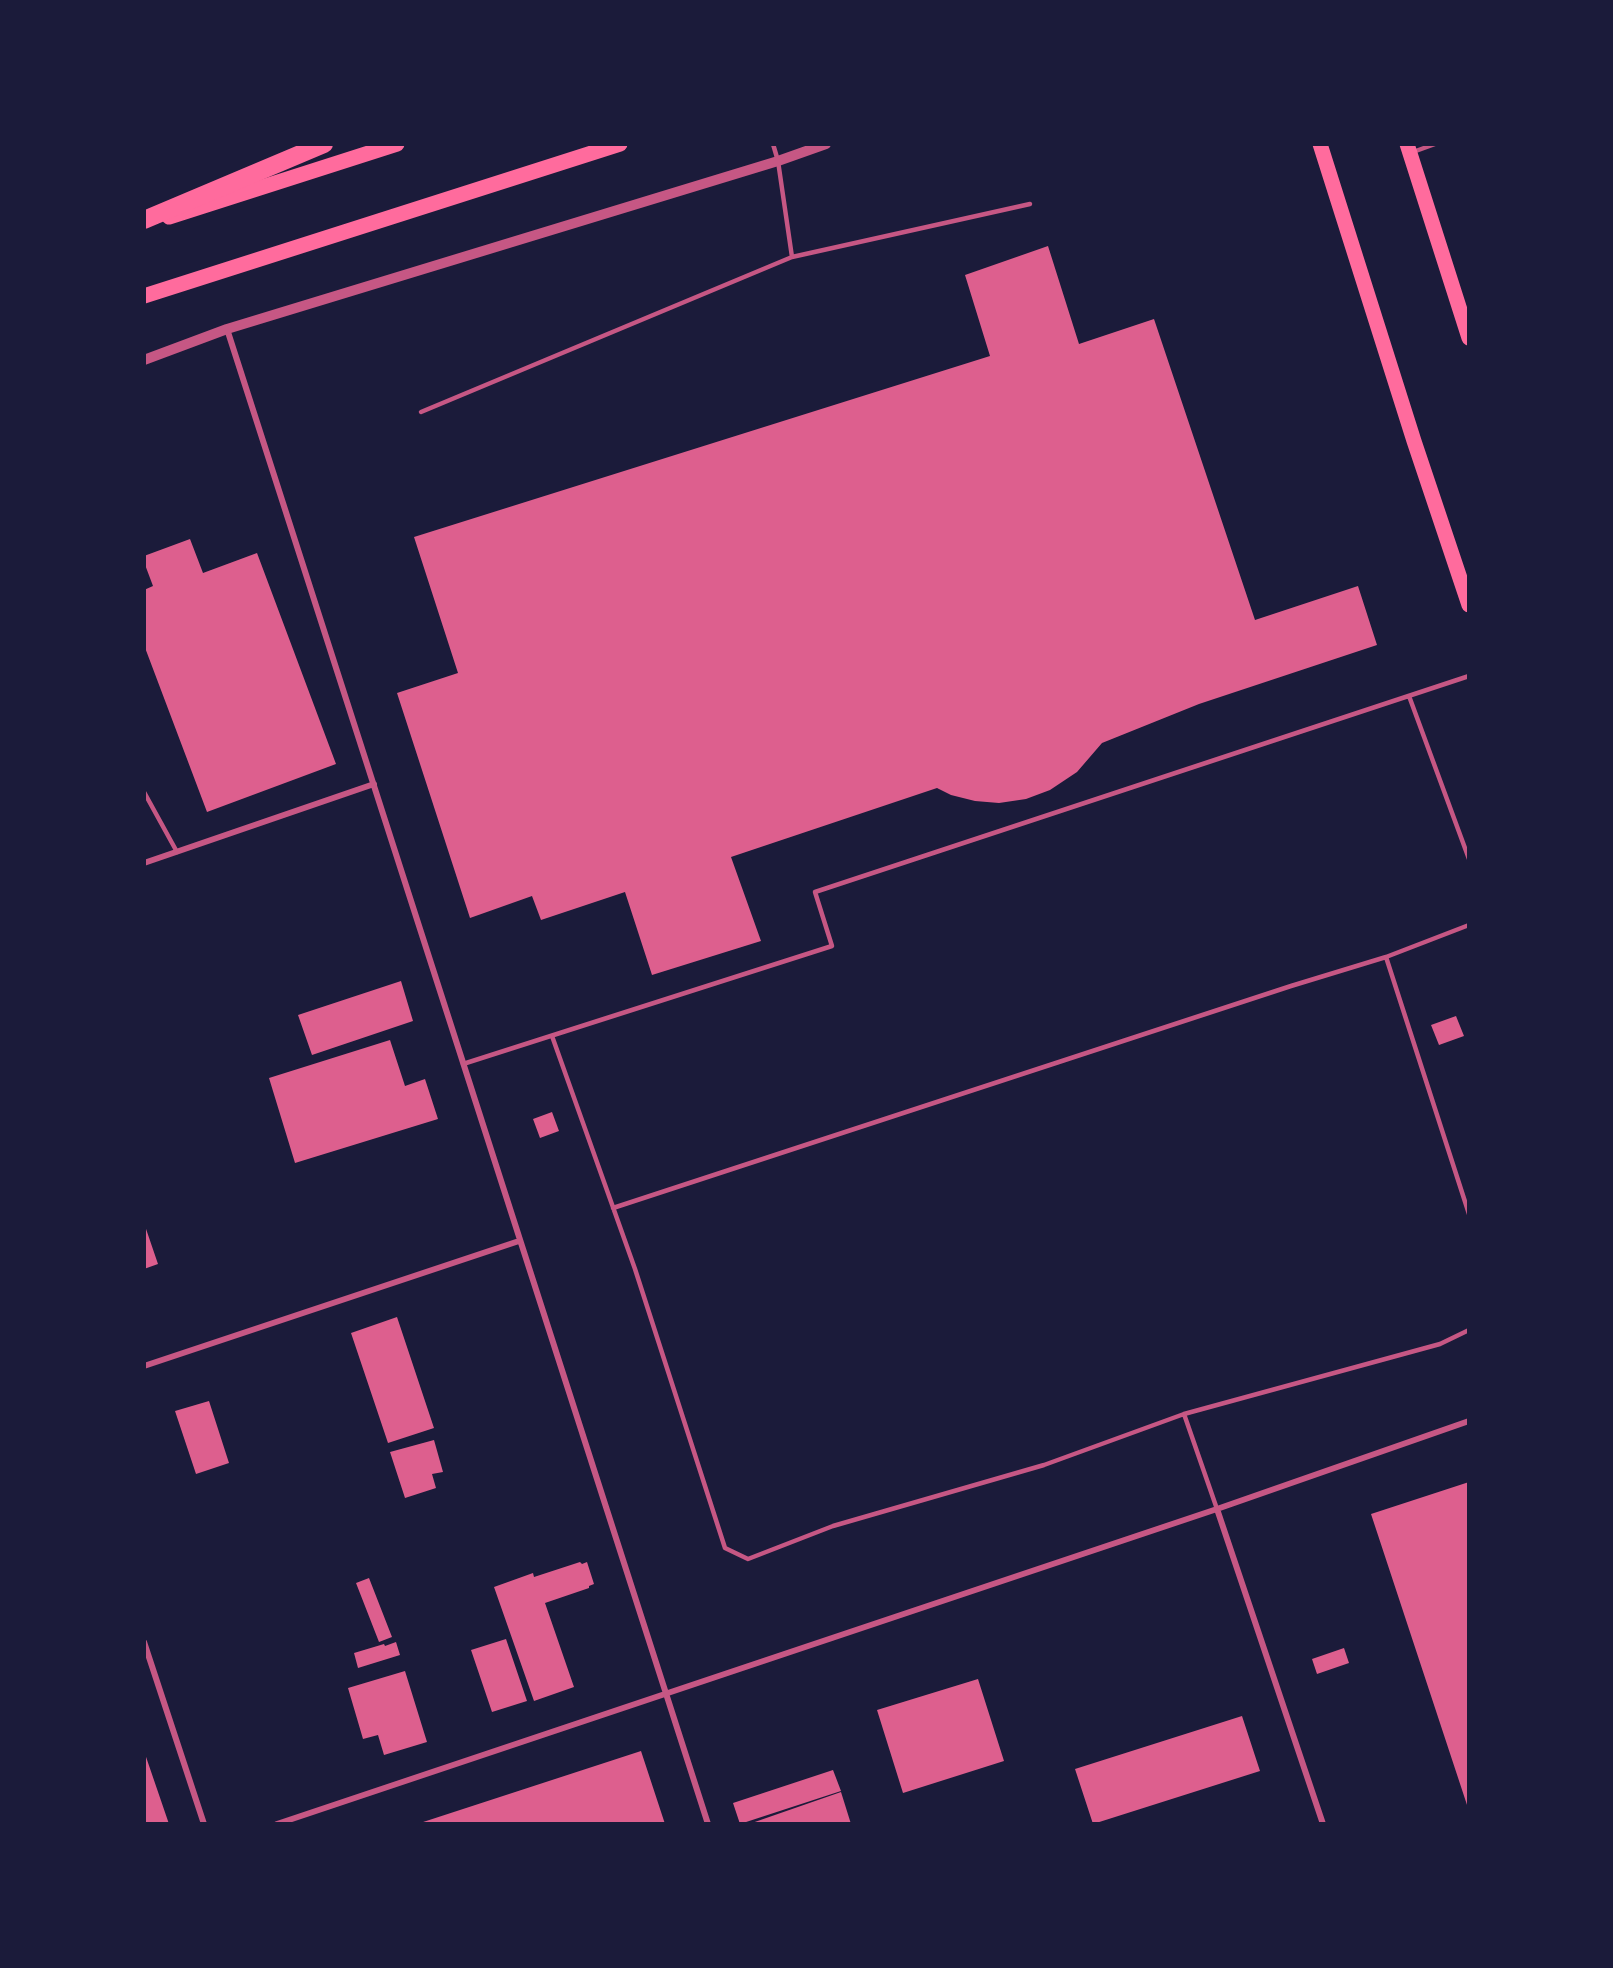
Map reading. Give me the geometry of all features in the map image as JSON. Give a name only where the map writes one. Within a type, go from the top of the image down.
[{"type":"highway","points":[[144,220],[324,144]]},
{"type":"main road","points":[[144,225],[397,144]]},
{"type":"main road","points":[[144,296],[620,144]]},
{"type":"main road","points":[[1320,144],[1414,441],[1469,605]]},
{"type":"main road","points":[[1409,148],[1469,338]]},
{"type":"street","points":[[144,360],[227,329],[778,161],[826,144]]},
{"type":"street","points":[[227,329],[708,1824]]},
{"type":"street","points":[[144,863],[374,784]]},
{"type":"street","points":[[144,1366],[519,1241]]},
{"type":"street","points":[[277,1824],[1217,1509],[1469,1421]]},
{"type":"street","points":[[1217,1509],[1323,1824]]},
{"type":"street","points":[[144,1642],[204,1824]]},
{"type":"lane","points":[[773,144],[778,161],[792,257]]},
{"type":"lane","points":[[1409,148],[1435,144]]},
{"type":"lane","points":[[421,412],[792,257],[1030,204]]},
{"type":"lane","points":[[463,1064],[832,946],[815,892],[1469,676]]},
{"type":"lane","points":[[1409,696],[1469,859]]},
{"type":"lane","points":[[144,792],[177,852]]},
{"type":"lane","points":[[613,1208],[1386,957],[1469,925]]},
{"type":"lane","points":[[1386,957],[1469,1214]]},
{"type":"lane","points":[[552,1036],[613,1208],[725,1548],[748,1559],[833,1526],[1044,1465],[1184,1414],[1440,1344],[1469,1330]]},
{"type":"lane","points":[[1184,1414],[1217,1509]]},
{"type":"building","points":[[1048,246],[1079,344],[1154,319],[1255,620],[1358,586],[1377,645],[1199,704],[1102,743],[1077,772],[1050,790],[1026,799],[999,803],[975,801],[951,795],[937,788],[731,857],[761,941],[652,975],[625,892],[541,920],[532,896],[470,918],[397,693],[458,673],[414,537],[990,356],[965,275]]},
{"type":"building","points":[[190,539],[203,573],[257,553],[336,764],[207,812],[144,645],[144,590],[153,586],[144,556]]},
{"type":"building","points":[[401,981],[413,1021],[312,1055],[298,1015]]},
{"type":"building","points":[[1456,1016],[1464,1036],[1439,1045],[1431,1025]]},
{"type":"building","points":[[390,1040],[405,1086],[425,1079],[438,1119],[295,1163],[269,1078]]},
{"type":"building","points":[[552,1112],[559,1131],[540,1138],[533,1119]]},
{"type":"building","points":[[144,1223],[158,1264],[144,1269]]},
{"type":"building","points":[[397,1317],[434,1428],[388,1443],[351,1333]]},
{"type":"building","points":[[209,1401],[229,1463],[196,1474],[175,1411]]},
{"type":"building","points":[[434,1440],[443,1472],[432,1474],[436,1488],[405,1498],[390,1452]]},
{"type":"building","points":[[1469,1482],[1469,1811],[1371,1514]]},
{"type":"building","points":[[580,1562],[582,1564],[587,1562],[594,1584],[589,1588],[545,1603],[574,1687],[534,1701],[494,1587],[533,1573],[534,1577]]},
{"type":"building","points":[[369,1578],[392,1637],[379,1642],[356,1583]]},
{"type":"building","points":[[506,1639],[527,1701],[492,1712],[471,1650]]},
{"type":"building","points":[[396,1642],[400,1655],[358,1668],[354,1653]]},
{"type":"building","points":[[1344,1648],[1349,1663],[1317,1674],[1312,1659]]},
{"type":"building","points":[[405,1671],[427,1742],[384,1755],[378,1735],[363,1739],[348,1688]]},
{"type":"building","points":[[978,1679],[1004,1761],[903,1793],[877,1710]]},
{"type":"building","points":[[1242,1716],[1260,1771],[1093,1824],[1075,1769]]},
{"type":"building","points":[[144,1751],[169,1824],[144,1824]]},
{"type":"building","points":[[641,1751],[665,1824],[417,1824]]},
{"type":"building","points":[[833,1770],[841,1791],[740,1824],[733,1803]]},
{"type":"building","points":[[841,1792],[851,1824],[749,1824]]}]
